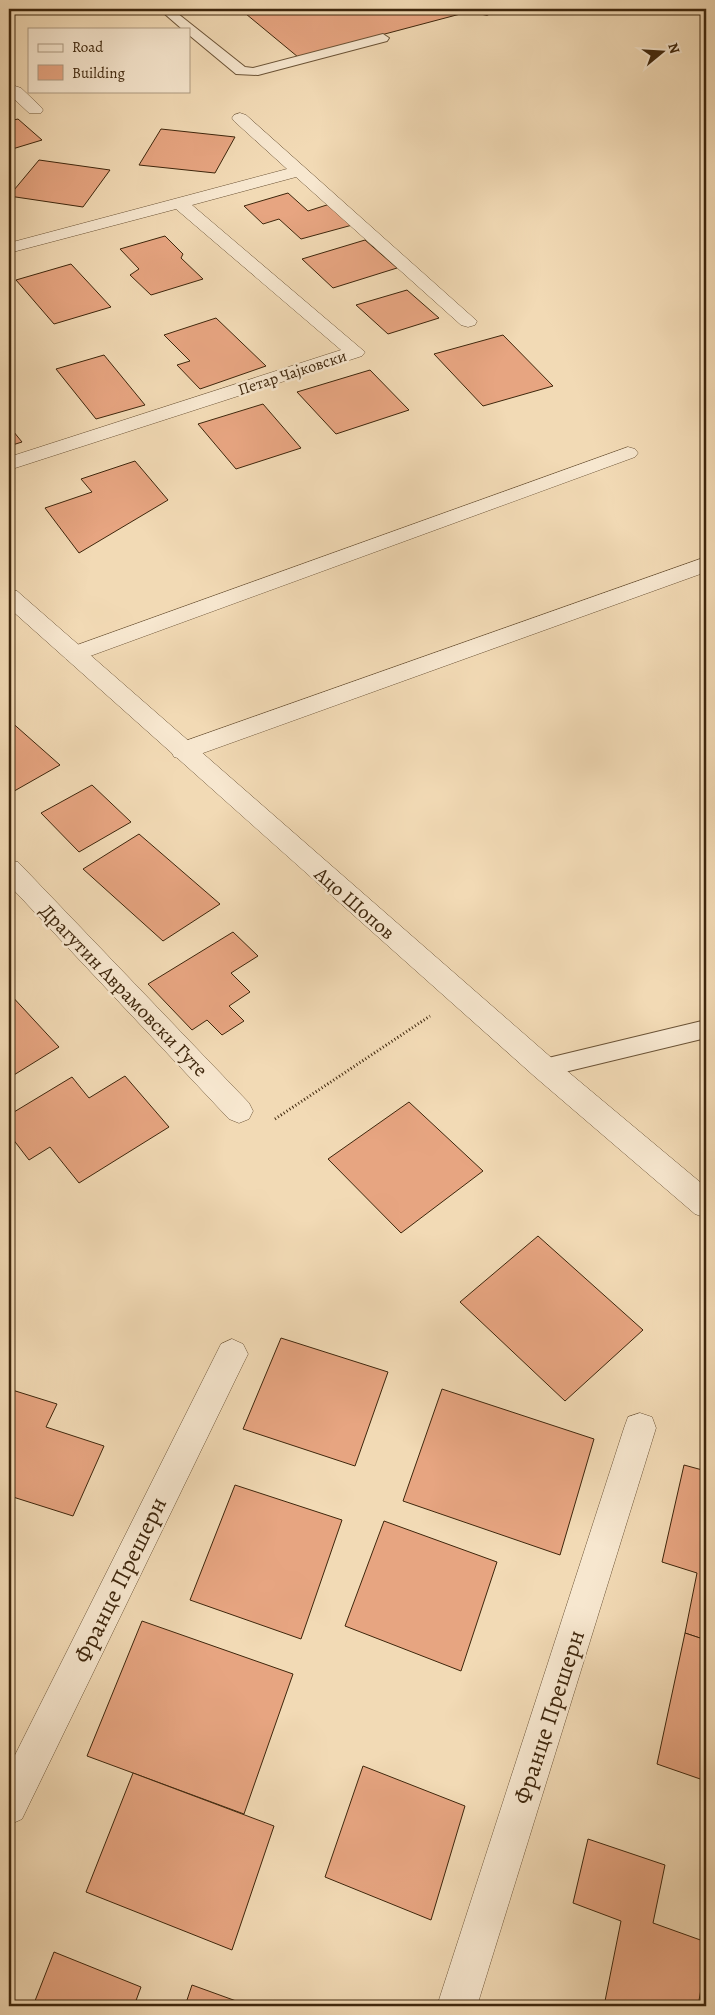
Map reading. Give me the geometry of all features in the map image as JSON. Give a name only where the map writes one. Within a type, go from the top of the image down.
[{"type":"street","points":[[9,93],[15,91],[35,110]]},
{"type":"street","points":[[240,118],[468,322]]},
{"type":"street","points":[[9,248],[298,171]]},
{"type":"street","name":"Петар Чајковски","points":[[9,464],[355,352],[178,202]]},
{"type":"street","points":[[74,654],[628,453]]},
{"type":"street","points":[[183,751],[706,564]]},
{"type":"street","name":"Ацо Шопов","points":[[9,596],[544,1068],[706,1205]]},
{"type":"street","name":"Драгутин Аврамовски Гуте","points":[[9,869],[239,1111]]},
{"type":"street","name":"Франце Прешерн","points":[[9,1806],[232,1354]]},
{"type":"street","name":"Франце Прешерн","points":[[457,2006],[640,1428]]},
{"type":"lane","points":[[165,9],[189,28]]},
{"type":"lane","points":[[190,29],[241,70],[253,72],[383,38]]},
{"type":"lane","points":[[544,1068],[706,1029]]},
{"type":"path","points":[[239,1111],[256,1131],[406,1033]]},
{"type":"building","points":[[240,9],[458,9],[464,13],[298,57]]},
{"type":"building","points":[[18,119],[42,140],[9,150],[9,121]]},
{"type":"building","points":[[161,129],[235,137],[215,173],[139,165]]},
{"type":"building","points":[[39,160],[110,170],[83,207],[9,196]]},
{"type":"building","points":[[288,193],[308,211],[333,203],[356,224],[301,239],[279,219],[263,224],[244,206]]},
{"type":"building","points":[[165,236],[183,254],[181,258],[203,279],[151,295],[130,275],[139,269],[120,249]]},
{"type":"building","points":[[365,240],[397,268],[333,288],[302,259]]},
{"type":"building","points":[[71,264],[111,307],[54,324],[16,280]]},
{"type":"building","points":[[407,290],[439,318],[388,334],[356,305]]},
{"type":"building","points":[[216,318],[266,366],[200,389],[177,365],[190,361],[164,335]]},
{"type":"building","points":[[503,335],[553,386],[483,406],[434,354]]},
{"type":"building","points":[[104,355],[145,405],[96,419],[56,369]]},
{"type":"building","points":[[370,370],[409,410],[336,434],[297,392]]},
{"type":"building","points":[[263,404],[301,448],[236,469],[198,424]]},
{"type":"building","points":[[9,426],[22,442],[9,446]]},
{"type":"building","points":[[135,461],[168,500],[79,553],[45,508],[92,492],[81,479]]},
{"type":"building","points":[[9,720],[60,765],[9,794]]},
{"type":"building","points":[[92,785],[131,822],[79,852],[41,813]]},
{"type":"building","points":[[139,834],[220,904],[163,941],[83,869]]},
{"type":"building","points":[[233,932],[258,956],[231,973],[250,992],[229,1006],[244,1021],[222,1035],[207,1020],[192,1030],[148,984]]},
{"type":"building","points":[[9,993],[59,1047],[9,1078]]},
{"type":"building","points":[[125,1076],[169,1127],[79,1183],[50,1147],[29,1160],[9,1134],[9,1115],[72,1077],[89,1098]]},
{"type":"building","points":[[409,1102],[483,1171],[401,1233],[328,1159]]},
{"type":"building","points":[[538,1236],[643,1330],[565,1401],[460,1302]]},
{"type":"building","points":[[281,1338],[388,1372],[355,1466],[243,1429]]},
{"type":"building","points":[[9,1389],[57,1404],[46,1427],[104,1446],[73,1516],[13,1497],[9,1507]]},
{"type":"building","points":[[442,1389],[594,1439],[560,1555],[403,1501]]},
{"type":"building","points":[[684,1465],[706,1471],[706,1640],[685,1633],[697,1573],[662,1562]]},
{"type":"building","points":[[235,1485],[342,1520],[301,1639],[190,1600]]},
{"type":"building","points":[[384,1521],[497,1562],[461,1671],[345,1626]]},
{"type":"building","points":[[142,1621],[293,1674],[244,1814],[87,1756]]},
{"type":"building","points":[[685,1633],[706,1640],[706,1781],[657,1764]]},
{"type":"building","points":[[363,1766],[465,1806],[431,1920],[325,1877]]},
{"type":"building","points":[[133,1773],[274,1826],[232,1950],[86,1892]]},
{"type":"building","points":[[588,1839],[665,1865],[653,1923],[706,1942],[706,1961],[698,2006],[604,2006],[621,1921],[573,1903]]},
{"type":"building","points":[[54,1952],[141,1987],[134,2006],[33,2006]]},
{"type":"building","points":[[192,1985],[250,2006],[185,2006]]}]
